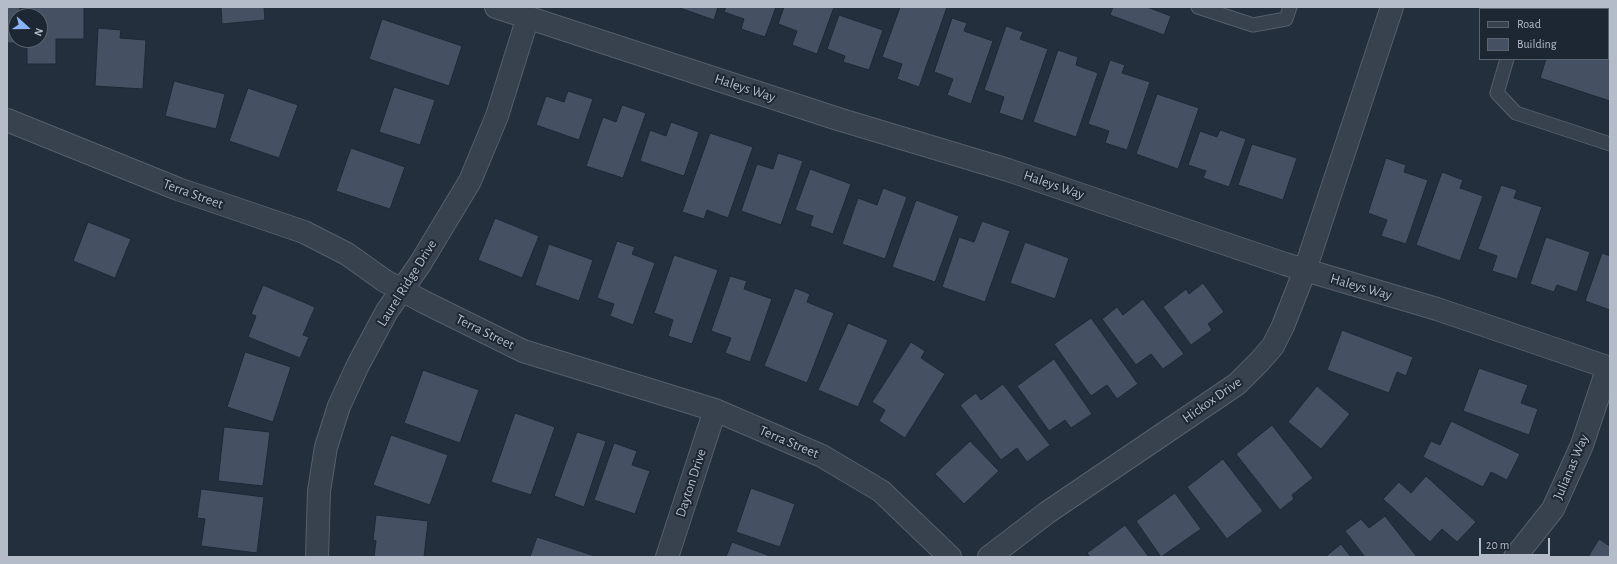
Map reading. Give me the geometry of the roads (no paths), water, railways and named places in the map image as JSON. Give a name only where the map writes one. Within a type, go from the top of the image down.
[{"type":"street","name":"Haleys Way","points":[[496,7],[838,119],[1008,170],[1305,270],[1437,309],[1609,368]]},
{"type":"street","name":"Hickox Drive","points":[[989,557],[1048,512],[1238,384],[1260,362],[1273,346],[1283,326],[1305,270],[1392,7]]},
{"type":"street","name":"Laurel Ridge Drive","points":[[317,557],[319,491],[326,447],[339,406],[387,311],[420,264],[470,182],[497,116],[528,17]]},
{"type":"street","name":"Terra Street","points":[[7,120],[178,189],[304,232],[347,254],[385,281],[523,351],[715,410],[822,456],[881,491],[950,557]]},
{"type":"street","name":"Julianas Way","points":[[1515,557],[1553,509],[1582,445],[1609,368]]},
{"type":"street","name":"Dayton Drive","points":[[668,557],[715,410]]},
{"type":"lane","points":[[1198,7],[1253,25],[1286,19],[1290,7]]},
{"type":"lane","points":[[1507,60],[1496,93],[1516,113],[1610,144]]}]
